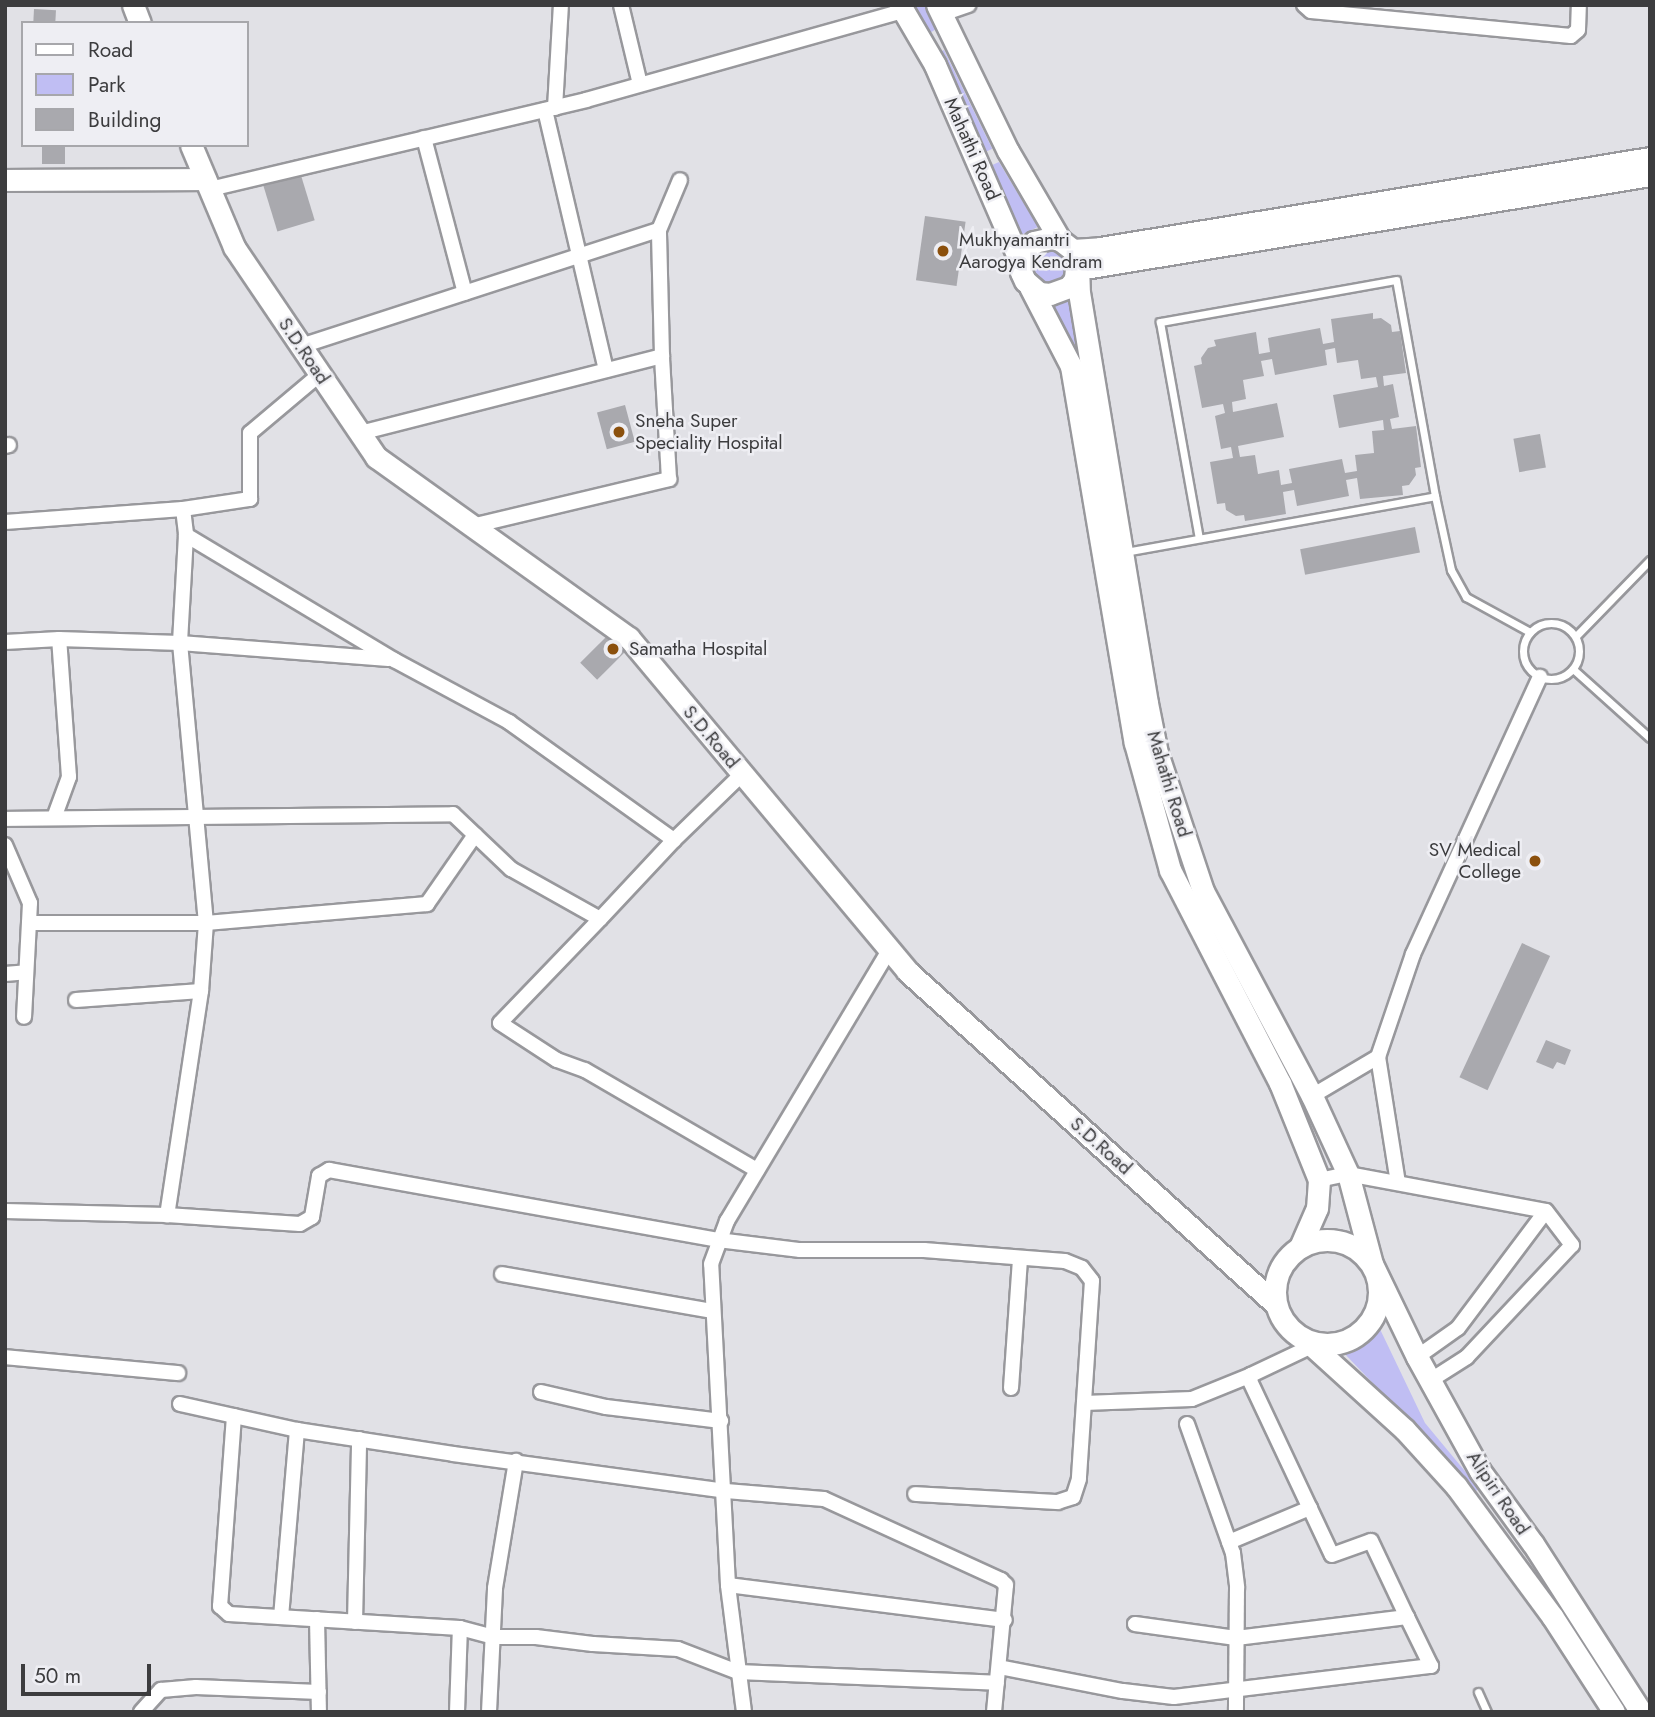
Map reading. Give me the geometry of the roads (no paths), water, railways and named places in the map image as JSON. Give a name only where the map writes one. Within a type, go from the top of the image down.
[{"type":"street","points":[[561,5],[550,109],[606,370]]},
{"type":"street","points":[[621,5],[640,84]]},
{"type":"street","points":[[917,38],[942,16],[968,5]]},
{"type":"street","points":[[1304,5],[1311,11],[1571,36],[1578,30],[1579,5]]},
{"type":"street","points":[[5,180],[208,184],[550,109],[902,8]]},
{"type":"street","name":"Mahathi Road","points":[[902,8],[935,65],[1021,264],[1025,281],[1071,366],[1171,870],[1280,1083],[1319,1180],[1317,1208],[1300,1248]]},
{"type":"street","name":"Mahathi Road","points":[[942,16],[1008,152],[1070,253],[1121,552],[1144,740],[1203,891],[1312,1096],[1348,1174],[1372,1264]]},
{"type":"street","points":[[424,138],[465,293]]},
{"type":"street","name":"S.D.Road","points":[[192,147],[234,247],[376,457],[629,638],[907,971],[1276,1304]]},
{"type":"street","points":[[979,164],[1008,152]]},
{"type":"street","points":[[1070,253],[1650,158]]},
{"type":"street","points":[[1070,253],[1650,175]]},
{"type":"street","points":[[472,526],[669,479],[659,230],[680,180]]},
{"type":"street","points":[[301,346],[659,230]]},
{"type":"street","points":[[1021,264],[1027,248],[1034,242],[1051,237],[1070,253],[1075,279],[1060,292],[1049,295],[1030,287]]},
{"type":"street","points":[[360,433],[662,356]]},
{"type":"street","points":[[5,522],[183,509],[250,499],[250,433],[320,374]]},
{"type":"street","points":[[167,1216],[201,991],[206,922],[180,643],[186,535],[183,509]]},
{"type":"street","points":[[186,535],[394,660],[509,722],[674,840]]},
{"type":"street","points":[[5,642],[59,639],[180,643],[394,660]]},
{"type":"street","points":[[54,818],[69,777],[59,639]]},
{"type":"street","points":[[1398,1183],[1378,1057],[1413,954],[1540,677]]},
{"type":"street","points":[[742,774],[674,840],[499,1023],[558,1060],[585,1070],[758,1170]]},
{"type":"street","points":[[5,819],[453,814],[511,870],[600,919]]},
{"type":"street","points":[[29,923],[206,922],[427,904],[475,835]]},
{"type":"street","points":[[5,845],[30,903],[24,1017]]},
{"type":"street","points":[[744,1712],[729,1585],[726,1490],[712,1311],[711,1264],[718,1240],[890,950]]},
{"type":"street","points":[[5,974],[26,972]]},
{"type":"street","points":[[76,1000],[201,991]]},
{"type":"street","points":[[1312,1096],[1378,1057]]},
{"type":"street","points":[[5,1212],[167,1216],[300,1224],[308,1222],[312,1217],[319,1176],[329,1170],[718,1240],[800,1250],[925,1250],[1065,1261],[1082,1268],[1092,1281],[1079,1479],[1073,1497],[1058,1502],[915,1494]]},
{"type":"street","points":[[1319,1180],[1348,1174],[1546,1211],[1572,1245],[1467,1357],[1431,1380]]},
{"type":"street","points":[[1417,1357],[1458,1328],[1546,1211]]},
{"type":"street","points":[[1332,1240],[1348,1244],[1372,1264],[1380,1297],[1376,1313],[1367,1326],[1354,1337],[1323,1345],[1310,1343],[1293,1332],[1282,1320],[1276,1304],[1274,1288],[1278,1272],[1287,1258],[1315,1241],[1332,1240]]},
{"type":"street","points":[[1011,1388],[1020,1258]]},
{"type":"street","name":"Alipiri Road","points":[[1372,1264],[1417,1357],[1480,1471],[1533,1544],[1641,1712]]},
{"type":"street","points":[[502,1274],[712,1311]]},
{"type":"street","points":[[1084,1403],[1192,1399],[1251,1375],[1310,1343]]},
{"type":"street","name":"Alipiri Road","points":[[1310,1343],[1405,1430],[1456,1486],[1552,1616],[1614,1712]]},
{"type":"street","points":[[5,1357],[178,1373]]},
{"type":"street","points":[[999,1667],[1123,1691],[1174,1697],[1431,1666],[1371,1541],[1332,1555],[1250,1381],[1251,1375]]},
{"type":"street","points":[[541,1392],[607,1407],[721,1421]]},
{"type":"street","points":[[180,1404],[297,1430],[726,1490],[824,1499],[1001,1580],[1008,1590],[994,1712]]},
{"type":"street","points":[[234,1416],[220,1606],[229,1614],[460,1628],[493,1637],[537,1637],[593,1644],[678,1648],[738,1672],[997,1683]]},
{"type":"street","points":[[1187,1424],[1229,1542],[1237,1588],[1236,1712]]},
{"type":"street","points":[[281,1617],[297,1430]]},
{"type":"street","points":[[355,1622],[359,1439]]},
{"type":"street","points":[[489,1712],[495,1588],[516,1461]]},
{"type":"street","points":[[1229,1542],[1310,1508]]},
{"type":"street","points":[[729,1585],[1005,1620]]},
{"type":"street","points":[[1135,1624],[1236,1639],[1407,1618]]},
{"type":"street","points":[[317,1619],[319,1712]]},
{"type":"street","points":[[457,1712],[460,1628]]},
{"type":"street","points":[[141,1712],[161,1690],[196,1687],[319,1692]]},
{"type":"lane","points":[[1199,538],[1160,322],[1396,280],[1451,570],[1466,597],[1530,632]]},
{"type":"lane","points":[[1121,552],[1435,496]]},
{"type":"lane","points":[[1576,636],[1650,560]]},
{"type":"lane","points":[[1554,622],[1570,629],[1576,636],[1580,653],[1573,669],[1558,679],[1540,677],[1533,673],[1523,657],[1523,648],[1530,632],[1545,623],[1554,622]]},
{"type":"lane","points":[[1573,669],[1650,738]]},
{"type":"lane","points":[[1478,1692],[1487,1712]]},
{"type":"place","name":"Mukhyamantri Aarogya Kendram","points":[[943,251]]},
{"type":"place","name":"Sneha Super Speciality Hospital","points":[[619,432]]},
{"type":"place","name":"Samatha Hospital","points":[[613,649]]},
{"type":"place","name":"SV Medical College","points":[[1535,861]]}]
